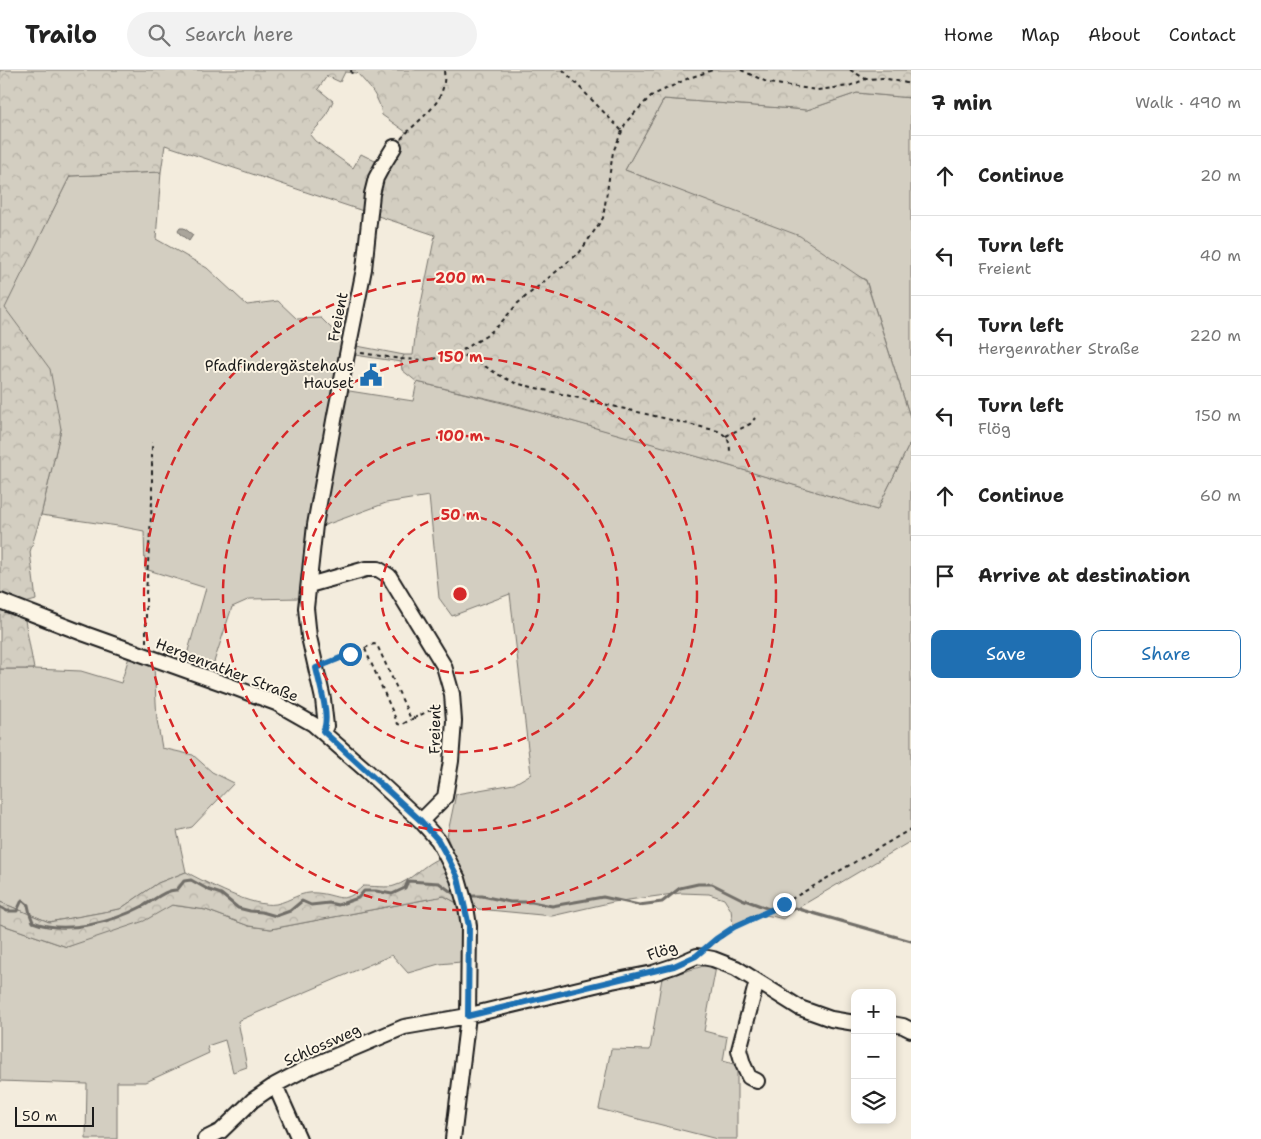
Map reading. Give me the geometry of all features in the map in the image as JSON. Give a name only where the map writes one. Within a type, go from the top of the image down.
[{"type":"street","name":"Freient","points":[[323,731],[326,726],[323,699],[309,637],[306,608],[315,525],[364,269],[372,194],[376,178],[394,147]]},
{"type":"street","name":"Freient","points":[[309,585],[366,569],[378,569],[389,576],[444,666],[452,700],[454,721],[452,753],[445,797],[421,821]]},
{"type":"street","name":"Hergenrather Straße","points":[[0,601],[17,609],[276,703],[323,731],[421,821],[438,840],[458,878],[469,926],[468,1016],[453,1139]]},
{"type":"street","name":"Flög","points":[[468,1016],[653,972],[674,966],[696,956],[713,958],[736,968],[800,1008],[831,1019],[851,1022]]},
{"type":"street","points":[[757,981],[739,1050],[742,1064],[749,1077],[757,1081]]},
{"type":"street","name":"Schlossweg","points":[[205,1139],[221,1130],[253,1100],[275,1085],[307,1068],[404,1027],[468,1016]]},
{"type":"street","points":[[896,1025],[911,1030]]},
{"type":"street","points":[[275,1085],[299,1139]]},
{"type":"path","points":[[351,70],[352,76]]},
{"type":"path","points":[[394,147],[406,132],[423,118],[434,105],[445,78],[444,70]]},
{"type":"path","points":[[563,70],[622,131]]},
{"type":"path","points":[[348,351],[401,359],[428,360],[456,354],[486,336],[499,325],[518,303],[580,252],[603,218],[613,152],[626,122],[652,96],[689,78],[713,70]]},
{"type":"path","points":[[741,70],[768,84],[817,90],[848,86],[866,78],[884,78],[911,84]]},
{"type":"path","points":[[850,70],[866,78]]},
{"type":"path","points":[[456,354],[471,358],[496,374],[515,382],[718,431],[726,436],[730,442],[730,455]]},
{"type":"path","points":[[726,436],[750,424],[755,418]]},
{"type":"path","points":[[144,655],[152,502],[152,442]]},
{"type":"path","points":[[316,668],[378,644],[410,717],[414,718]]},
{"type":"path","points":[[365,648],[398,724],[401,725],[452,700]]},
{"type":"path","points":[[696,956],[734,927],[784,904],[911,829]]},
{"type":"green space","points":[[0,70],[911,70],[911,98],[857,93],[807,110],[664,99],[625,170],[800,236],[866,281],[911,420],[911,441],[877,510],[713,461],[507,403],[417,382],[402,370],[401,362],[404,355],[413,355],[416,328],[435,235],[165,145],[161,172],[70,176],[5,308],[50,369],[61,429],[41,515],[30,552],[36,600],[22,604],[34,669],[0,669]],"holes":[[[345,72],[357,73],[376,98],[382,115],[406,132],[383,165],[361,154],[353,168],[315,141],[310,135],[325,118],[333,101],[318,89],[327,76],[340,82]]]},
{"type":"green space","points":[[857,93],[911,98],[911,420],[866,280],[708,202],[625,170],[664,99],[807,110]]},
{"type":"green space","points":[[161,172],[156,239],[207,268],[247,305],[278,301],[297,319],[321,318],[347,344],[300,598],[250,599],[232,607],[212,668],[186,658],[206,588],[145,569],[144,531],[41,515],[61,429],[4,308],[70,176]]},
{"type":"green space","points":[[357,346],[404,355],[401,362],[355,355]]},
{"type":"green space","points":[[417,382],[591,426],[877,510],[911,441],[911,841],[796,909],[783,919],[762,915],[733,925],[731,910],[724,899],[709,894],[681,893],[613,902],[552,916],[478,909],[470,901],[461,871],[447,837],[456,794],[514,784],[531,774],[510,594],[452,616],[439,598],[429,496],[386,503],[320,527],[343,390],[413,401]]},
{"type":"green space","points":[[129,657],[154,666],[157,720],[162,748],[193,755],[212,772],[234,783],[192,827],[177,831],[186,872],[158,883],[120,909],[49,922],[0,902],[0,669],[81,671],[121,683]]},
{"type":"green space","points":[[440,858],[451,877],[457,903],[444,896],[271,929],[249,926],[206,910],[172,905],[144,921],[67,947],[0,924],[0,902],[49,922],[120,909],[158,883],[186,872],[230,894],[266,904],[276,904],[311,893],[346,898],[363,886],[388,887],[400,884],[428,864]]},
{"type":"green space","points":[[444,896],[457,903],[461,918],[461,962],[439,964],[408,973],[392,955],[238,1021],[247,1067],[233,1072],[225,1040],[207,1046],[209,1053],[146,1082],[117,1082],[117,1139],[86,1139],[87,1084],[0,1081],[0,924],[67,947],[172,905],[206,910],[249,926],[271,929]]},
{"type":"green space","points":[[707,965],[716,967],[704,1031],[727,1037],[723,1061],[737,1065],[737,1139],[717,1139],[599,1109],[611,1049],[650,1050],[662,978]]},
{"type":"shaded area","points":[[180,228],[184,228],[193,235],[189,241],[180,234],[178,231]]},
{"type":"waterway","points":[[0,907],[7,911],[17,911],[22,900],[28,905],[33,922],[46,926],[60,927],[89,925],[104,922],[131,912],[164,893],[177,890],[184,881],[191,880],[221,894],[238,908],[276,916],[290,911],[302,901],[311,905],[329,903],[338,905],[358,898],[364,891],[392,894],[405,888],[408,881],[439,883],[457,896]]},
{"type":"waterway","points":[[471,896],[482,896],[510,902],[532,902],[552,906],[603,897],[639,905],[662,902],[680,888],[698,884],[712,884],[742,899],[769,909]]},
{"type":"waterway","points":[[776,911],[795,908],[911,941]]},
{"type":"place","name":"Pfadfindergästehaus Hauset","points":[[371,375]]},
{"type":"route","points":[[350,654],[316,668],[323,699],[326,726],[323,731],[421,821],[438,840],[448,858],[458,878],[469,926],[468,1016],[674,966],[696,956],[734,927],[784,904]]}]
